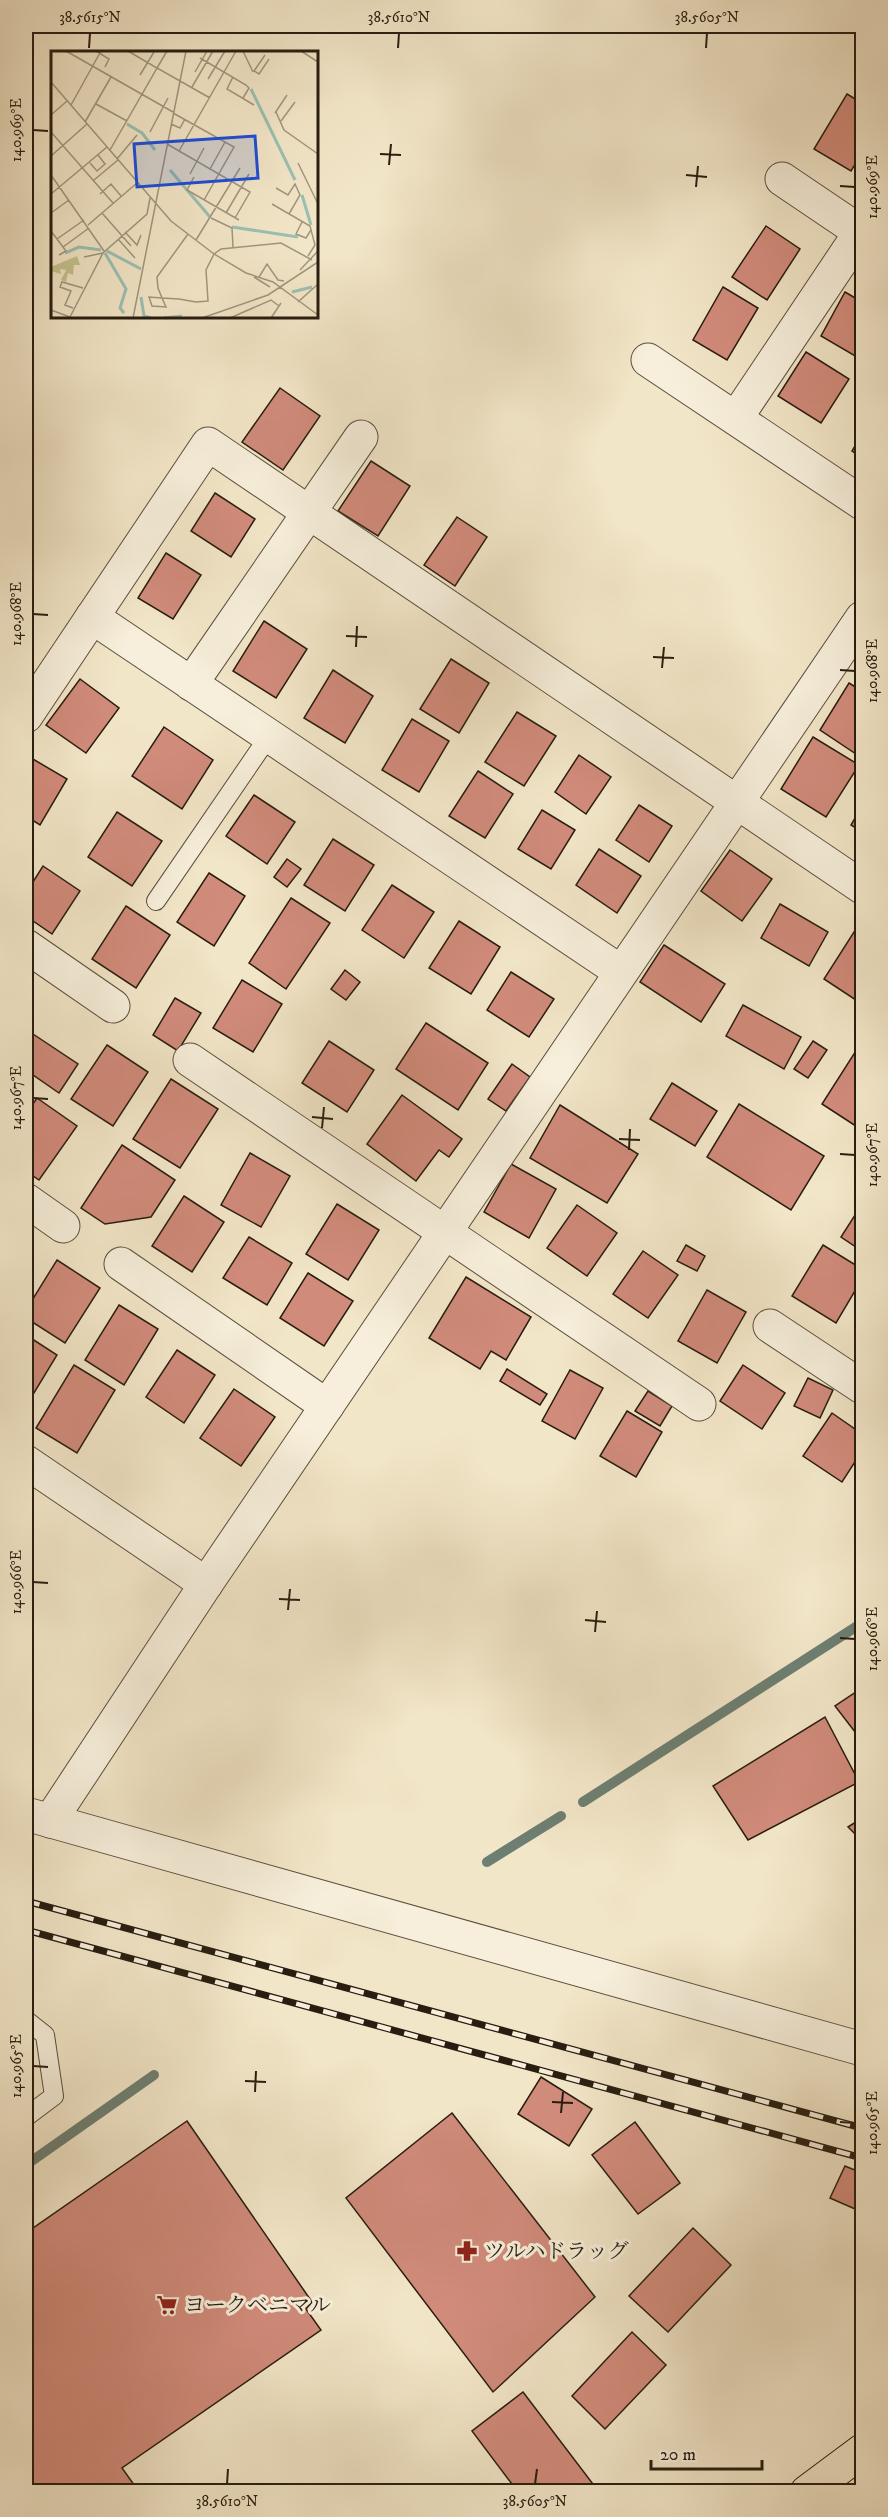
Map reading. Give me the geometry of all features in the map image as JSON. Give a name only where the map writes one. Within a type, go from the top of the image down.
[{"type":"main road","points":[[807,2492],[862,2451]]},
{"type":"street","points":[[736,418],[862,232],[782,179]]},
{"type":"street","points":[[648,360],[862,503]]},
{"type":"street","points":[[191,684],[361,437]]},
{"type":"street","points":[[26,716],[208,444],[862,887]]},
{"type":"street","points":[[92,617],[621,972]]},
{"type":"street","points":[[860,626],[621,972],[206,1584],[38,1817],[862,2049]]},
{"type":"street","points":[[26,946],[113,1005]]},
{"type":"street","points":[[190,1060],[699,1404]]},
{"type":"street","points":[[26,1200],[63,1226]]},
{"type":"street","points":[[121,1264],[327,1406]]},
{"type":"street","points":[[770,1326],[862,1387]]},
{"type":"street","points":[[26,1462],[206,1584]]},
{"type":"lane","points":[[156,901],[269,736]]},
{"type":"lane","points":[[26,2020],[45,2035],[54,2096],[26,2117]]},
{"type":"building","points":[[847,94],[862,103],[862,153],[851,171],[814,149]]},
{"type":"building","points":[[766,226],[800,249],[767,300],[732,277]]},
{"type":"building","points":[[723,287],[758,308],[727,360],[693,340]]},
{"type":"building","points":[[845,292],[862,302],[862,360],[821,336]]},
{"type":"building","points":[[806,352],[849,379],[821,423],[778,396]]},
{"type":"building","points":[[280,388],[320,416],[283,470],[242,442]]},
{"type":"building","points":[[862,434],[862,458],[852,451]]},
{"type":"building","points":[[371,461],[410,486],[378,536],[338,511]]},
{"type":"building","points":[[215,493],[255,519],[231,557],[191,531]]},
{"type":"building","points":[[457,517],[487,537],[455,586],[424,565]]},
{"type":"building","points":[[166,553],[201,575],[173,619],[138,598]]},
{"type":"building","points":[[264,621],[307,649],[276,698],[233,671]]},
{"type":"building","points":[[451,659],[489,683],[459,733],[420,709]]},
{"type":"building","points":[[333,670],[373,696],[345,743],[304,718]]},
{"type":"building","points":[[80,679],[119,708],[86,753],[46,725]]},
{"type":"building","points":[[849,683],[862,691],[862,744],[856,754],[820,730]]},
{"type":"building","points":[[517,712],[556,736],[524,786],[485,762]]},
{"type":"building","points":[[412,719],[449,741],[419,792],[382,770]]},
{"type":"building","points":[[164,727],[213,760],[182,809],[132,776]]},
{"type":"building","points":[[813,737],[859,765],[826,817],[781,789]]},
{"type":"building","points":[[26,755],[67,779],[40,825],[26,816]]},
{"type":"building","points":[[579,755],[611,777],[586,814],[555,792]]},
{"type":"building","points":[[478,771],[513,794],[485,838],[449,816]]},
{"type":"building","points":[[254,795],[295,822],[267,864],[226,836]]},
{"type":"building","points":[[639,805],[672,826],[649,862],[616,840]]},
{"type":"building","points":[[862,806],[862,832],[851,825]]},
{"type":"building","points":[[542,810],[575,830],[551,869],[518,849]]},
{"type":"building","points":[[117,812],[162,841],[132,886],[88,857]]},
{"type":"building","points":[[333,839],[374,865],[345,911],[304,885]]},
{"type":"building","points":[[599,849],[641,876],[617,913],[576,885]]},
{"type":"building","points":[[730,850],[772,879],[742,921],[701,891]]},
{"type":"building","points":[[287,859],[301,869],[287,887],[274,877]]},
{"type":"building","points":[[43,866],[80,891],[52,934],[26,916],[26,893]]},
{"type":"building","points":[[209,873],[245,896],[214,946],[177,922]]},
{"type":"building","points":[[392,885],[434,912],[404,958],[362,930]]},
{"type":"building","points":[[291,898],[330,923],[286,989],[249,963]]},
{"type":"building","points":[[780,904],[828,932],[809,966],[761,938]]},
{"type":"building","points":[[126,906],[170,935],[136,988],[92,959]]},
{"type":"building","points":[[459,921],[500,947],[471,994],[429,968]]},
{"type":"building","points":[[854,932],[862,937],[862,1004],[824,979]]},
{"type":"building","points":[[664,945],[725,984],[701,1022],[640,982]]},
{"type":"building","points":[[345,970],[360,982],[346,1000],[331,989]]},
{"type":"building","points":[[511,972],[554,999],[529,1037],[487,1010]]},
{"type":"building","points":[[242,980],[282,1004],[253,1052],[213,1028]]},
{"type":"building","points":[[175,998],[201,1013],[178,1051],[153,1035]]},
{"type":"building","points":[[743,1005],[801,1037],[784,1069],[726,1036]]},
{"type":"building","points":[[426,1023],[488,1063],[458,1110],[396,1069]]},
{"type":"building","points":[[30,1032],[78,1064],[59,1093],[26,1070],[26,1039]]},
{"type":"building","points":[[329,1041],[374,1070],[347,1112],[302,1083]]},
{"type":"building","points":[[813,1041],[827,1050],[808,1078],[794,1069]]},
{"type":"building","points":[[107,1045],[148,1072],[113,1126],[71,1099]]},
{"type":"building","points":[[859,1046],[862,1048],[862,1130],[822,1104]]},
{"type":"building","points":[[512,1064],[530,1077],[506,1111],[488,1099]]},
{"type":"building","points":[[171,1079],[218,1109],[180,1168],[133,1139]]},
{"type":"building","points":[[672,1083],[717,1111],[695,1146],[650,1119]]},
{"type":"building","points":[[402,1095],[462,1139],[449,1157],[439,1150],[416,1181],[367,1144]]},
{"type":"building","points":[[37,1098],[77,1126],[39,1180],[26,1171],[26,1114]]},
{"type":"building","points":[[739,1104],[824,1156],[791,1210],[707,1157]]},
{"type":"building","points":[[560,1105],[638,1154],[607,1203],[530,1158]]},
{"type":"building","points":[[122,1145],[175,1180],[151,1217],[105,1224],[81,1208]]},
{"type":"building","points":[[250,1153],[290,1176],[261,1227],[221,1205]]},
{"type":"building","points":[[511,1164],[556,1189],[529,1238],[484,1212]]},
{"type":"building","points":[[184,1196],[224,1222],[192,1272],[152,1246]]},
{"type":"building","points":[[337,1204],[379,1230],[348,1280],[306,1254]]},
{"type":"building","points":[[862,1204],[862,1251],[841,1237]]},
{"type":"building","points":[[577,1205],[617,1233],[587,1276],[547,1248]]},
{"type":"building","points":[[249,1237],[292,1263],[267,1305],[223,1278]]},
{"type":"building","points":[[686,1245],[705,1256],[697,1271],[677,1261]]},
{"type":"building","points":[[823,1245],[862,1269],[862,1279],[836,1323],[792,1296]]},
{"type":"building","points":[[643,1251],[678,1275],[648,1318],[613,1294]]},
{"type":"building","points":[[57,1260],[100,1288],[65,1343],[26,1318],[26,1310]]},
{"type":"building","points":[[308,1273],[353,1301],[324,1346],[280,1318]]},
{"type":"building","points":[[466,1277],[531,1317],[506,1360],[491,1351],[480,1369],[429,1338]]},
{"type":"building","points":[[707,1290],[746,1312],[717,1363],[678,1341]]},
{"type":"building","points":[[119,1305],[158,1329],[124,1385],[85,1360]]},
{"type":"building","points":[[26,1335],[57,1355],[26,1406]]},
{"type":"building","points":[[177,1350],[215,1375],[184,1423],[146,1397]]},
{"type":"building","points":[[74,1365],[115,1390],[77,1453],[36,1428]]},
{"type":"building","points":[[743,1365],[785,1393],[762,1429],[720,1401]]},
{"type":"building","points":[[507,1369],[547,1394],[540,1405],[500,1381]]},
{"type":"building","points":[[570,1370],[603,1388],[575,1439],[542,1421]]},
{"type":"building","points":[[808,1378],[833,1390],[820,1418],[794,1406]]},
{"type":"building","points":[[234,1389],[275,1417],[241,1466],[200,1438]]},
{"type":"building","points":[[648,1391],[672,1406],[660,1426],[635,1411]]},
{"type":"building","points":[[627,1411],[662,1432],[636,1477],[600,1456]]},
{"type":"building","points":[[832,1413],[862,1434],[862,1451],[842,1482],[803,1456]]},
{"type":"building","points":[[862,1688],[862,1741],[835,1706]]},
{"type":"building","points":[[825,1717],[859,1782],[748,1840],[713,1786]]},
{"type":"building","points":[[862,1818],[862,1841],[848,1827]]},
{"type":"building","points":[[541,2077],[592,2109],[569,2146],[518,2114]]},
{"type":"building","points":[[452,2113],[595,2297],[493,2392],[346,2198]]},
{"type":"building","name":"ヨークベニマル","points":[[187,2121],[312,2302],[306,2309],[321,2330],[122,2468],[137,2489],[134,2492],[26,2492],[26,2233]]},
{"type":"building","points":[[635,2122],[680,2183],[638,2214],[592,2155]]},
{"type":"building","points":[[845,2166],[862,2173],[862,2192],[855,2209],[830,2198]]},
{"type":"building","points":[[693,2228],[731,2265],[668,2332],[629,2296]]},
{"type":"building","points":[[632,2332],[666,2365],[605,2429],[572,2396]]},
{"type":"building","points":[[523,2392],[599,2492],[518,2492],[472,2431]]},
{"type":"waterway","points":[[583,1802],[862,1623]]},
{"type":"waterway","points":[[487,1862],[561,1816]]},
{"type":"waterway","points":[[26,2165],[154,2075]]},
{"type":"railway","points":[[26,1901],[862,2128]]},
{"type":"railway","points":[[26,1930],[862,2158]]},
{"type":"place","name":"ツルハドラッグ","points":[[467,2251]]},
{"type":"place","name":"ヨークベニマル","points":[[167,2305]]}]
